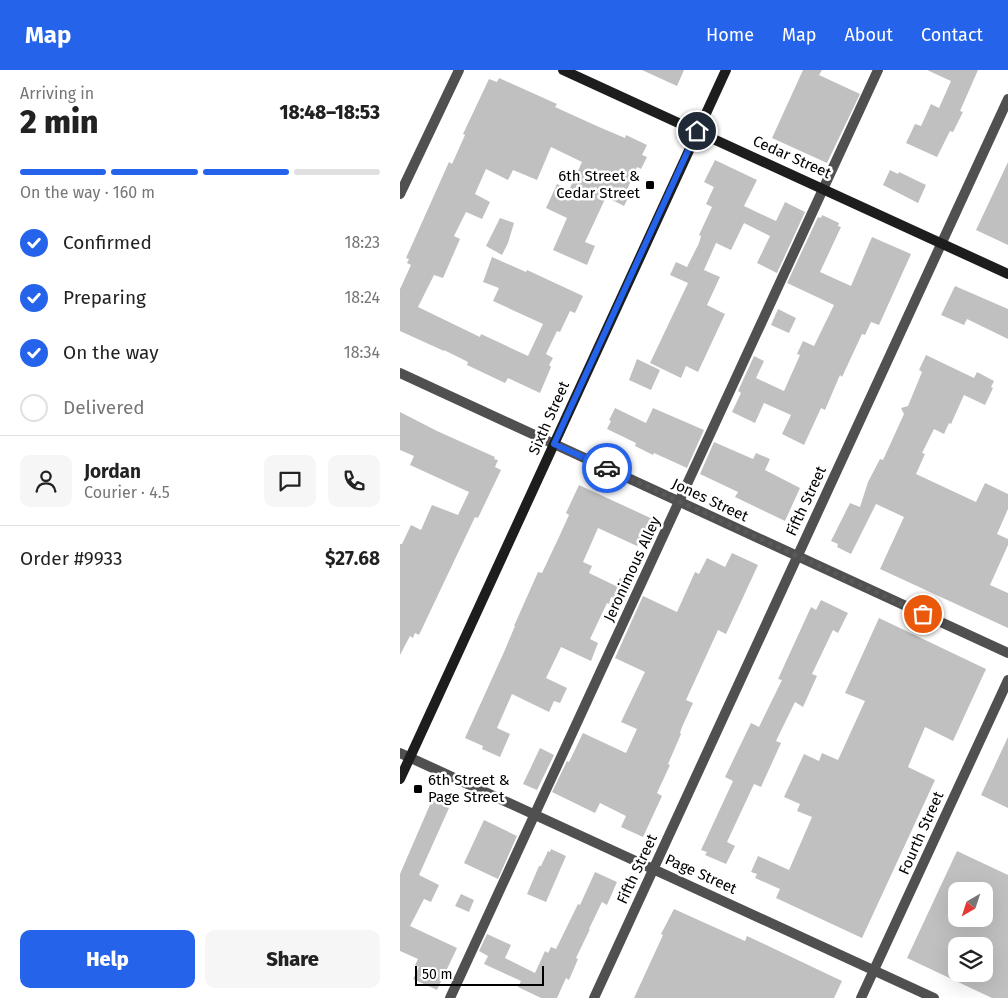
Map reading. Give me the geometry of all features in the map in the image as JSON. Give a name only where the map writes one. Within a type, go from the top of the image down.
[{"type":"street","points":[[401,187],[459,70]]},
{"type":"street","name":"Cedar Street","points":[[563,70],[1008,274]]},
{"type":"street","name":"Sixth Street","points":[[400,779],[726,70]]},
{"type":"street","name":"Jeronimous Alley","points":[[450,998],[878,70]]},
{"type":"street","name":"Fifth Street","points":[[594,998],[1008,99]]},
{"type":"street","name":"Jones Street","points":[[400,373],[1008,653]]},
{"type":"street","name":"Fourth Street","points":[[861,998],[1008,680]]},
{"type":"street","name":"Page Street","points":[[400,753],[934,998]]},
{"type":"building","points":[[642,70],[684,70],[677,86]]},
{"type":"building","points":[[803,70],[822,70],[819,75],[860,94],[827,163],[772,138]]},
{"type":"building","points":[[927,70],[978,70],[960,111],[963,112],[953,132],[950,131],[937,157],[906,143],[915,124],[921,126],[931,104],[939,108],[951,81]]},
{"type":"building","points":[[499,78],[557,104],[555,107],[599,127],[625,138],[626,135],[647,145],[642,155],[647,157],[641,169],[637,167],[626,192],[630,194],[624,206],[606,197],[585,242],[595,246],[587,265],[553,250],[567,218],[546,208],[557,184],[569,190],[582,162],[551,147],[537,180],[513,170],[508,180],[486,169],[475,194],[490,202],[482,219],[466,212],[454,236],[460,239],[443,278],[434,275],[418,307],[480,337],[481,334],[528,356],[543,324],[493,301],[499,288],[483,282],[492,257],[526,272],[527,270],[583,296],[575,313],[570,311],[560,332],[557,331],[546,354],[553,358],[540,393],[508,378],[505,383],[467,365],[468,362],[444,350],[400,331],[400,289],[411,265],[407,263],[409,259],[406,258],[449,162],[452,164],[465,135],[463,134],[489,79],[497,82]]},
{"type":"building","points":[[715,160],[757,180],[744,206],[776,221],[785,202],[805,212],[777,273],[757,263],[770,236],[744,223],[731,250],[716,243],[704,270],[720,277],[707,305],[725,314],[698,372],[686,366],[681,378],[650,363],[688,283],[670,275],[676,262],[687,267],[699,243],[701,236],[699,235],[712,207],[706,204],[714,187],[704,182]]},
{"type":"building","points":[[1008,162],[1008,245],[976,230]]},
{"type":"building","points":[[890,170],[898,174],[899,172],[926,185],[918,203],[883,185]]},
{"type":"building","points":[[822,215],[839,223],[838,226],[841,227],[820,272],[851,286],[872,237],[911,254],[879,325],[871,322],[865,335],[862,334],[842,377],[840,375],[825,410],[821,408],[804,445],[782,434],[791,415],[764,403],[755,423],[732,412],[741,393],[738,391],[754,356],[764,361],[756,378],[784,391],[800,355],[797,354],[803,341],[814,346],[834,305],[787,283],[818,217],[821,218]]},
{"type":"building","points":[[500,218],[514,223],[502,255],[486,246]]},
{"type":"building","points":[[955,286],[1008,309],[1008,339],[967,319],[964,325],[941,315]]},
{"type":"building","points":[[778,309],[796,318],[789,333],[771,325]]},
{"type":"building","points":[[926,355],[974,378],[977,372],[994,381],[991,387],[993,388],[985,405],[964,395],[951,424],[949,423],[944,434],[934,429],[922,453],[925,454],[916,474],[976,502],[985,483],[1008,494],[1008,509],[997,534],[1008,539],[1008,545],[990,585],[1008,593],[1008,628],[880,569],[904,517],[876,504],[851,554],[837,547],[838,544],[831,541],[850,503],[860,507],[868,482],[880,459],[883,460],[904,414],[901,408],[908,406],[922,372],[919,370]]},
{"type":"building","points":[[637,359],[660,370],[651,390],[629,380]]},
{"type":"building","points":[[615,408],[646,423],[653,408],[704,430],[687,468],[654,453],[653,455],[635,446],[636,443],[607,429]]},
{"type":"building","points":[[400,412],[495,457],[494,459],[498,460],[495,467],[501,470],[478,518],[475,517],[419,635],[415,633],[413,638],[410,636],[400,655],[400,544],[402,544],[411,525],[421,530],[432,505],[458,515],[469,492],[410,465],[414,456],[400,450]]},
{"type":"building","points":[[714,442],[753,459],[756,453],[770,459],[765,470],[800,488],[785,521],[735,497],[738,492],[700,474]]},
{"type":"building","points":[[579,485],[657,521],[650,534],[644,531],[637,546],[598,528],[583,562],[592,566],[589,573],[616,586],[620,578],[633,584],[624,603],[611,597],[609,604],[607,603],[590,639],[598,643],[591,661],[561,647],[546,678],[567,688],[560,703],[554,701],[549,712],[512,694],[497,728],[510,734],[500,757],[482,749],[483,746],[465,738],[538,572],[542,573],[569,515],[566,513]]},
{"type":"building","points":[[732,553],[758,565],[726,634],[718,630],[686,700],[693,703],[668,764],[670,765],[657,793],[662,796],[643,837],[621,827],[626,816],[600,803],[595,813],[552,792],[583,733],[626,753],[637,729],[621,722],[645,672],[615,658],[643,596],[677,612],[695,572],[699,574],[707,558],[725,567]]},
{"type":"building","points":[[821,600],[848,613],[838,633],[833,630],[812,674],[817,676],[803,707],[795,702],[776,741],[781,743],[761,787],[754,784],[727,842],[735,846],[726,864],[705,855],[707,852],[701,850],[733,781],[725,777],[751,723],[759,727],[782,680],[778,679],[811,607],[816,610]]},
{"type":"building","points":[[879,618],[986,669],[953,741],[925,727],[908,767],[935,780],[862,938],[776,898],[780,889],[755,878],[757,874],[751,872],[758,856],[789,870],[812,817],[797,811],[800,804],[784,797],[804,754],[819,761],[822,753],[838,760],[865,701],[845,693]]},
{"type":"building","points":[[1008,737],[1008,808],[981,795]]},
{"type":"building","points":[[540,748],[554,755],[537,790],[523,784]]},
{"type":"building","points":[[432,800],[449,808],[419,875],[439,885],[431,902],[424,899],[410,926],[457,948],[437,990],[413,979],[419,967],[415,965],[418,959],[400,951],[400,874]]},
{"type":"building","points":[[484,820],[517,836],[498,879],[464,863]]},
{"type":"building","points":[[551,849],[566,856],[546,902],[527,894],[539,866],[541,866],[548,851],[550,852]]},
{"type":"building","points":[[957,851],[1008,875],[1008,998],[992,998],[958,982],[993,982],[993,937],[948,937],[948,977],[907,958]]},
{"type":"building","points":[[595,872],[617,882],[607,905],[602,902],[576,958],[578,959],[569,980],[566,978],[557,998],[541,998],[518,987],[521,981],[484,964],[488,956],[479,951],[487,934],[511,945],[505,958],[535,973],[545,951],[548,953],[551,947],[556,949],[578,904],[580,905]]},
{"type":"building","points":[[461,894],[474,900],[469,912],[455,906]]},
{"type":"building","points":[[674,909],[745,941],[747,936],[842,981],[834,998],[634,998],[663,935],[661,934]]},
{"type":"way so far","points":[[607,468],[923,614]]},
{"type":"place","name":"6th Street & Cedar Street","points":[[650,185]]},
{"type":"place","name":"6th Street & Page Street","points":[[418,789]]},
{"type":"route","points":[[607,468],[554,444],[697,131]]}]
